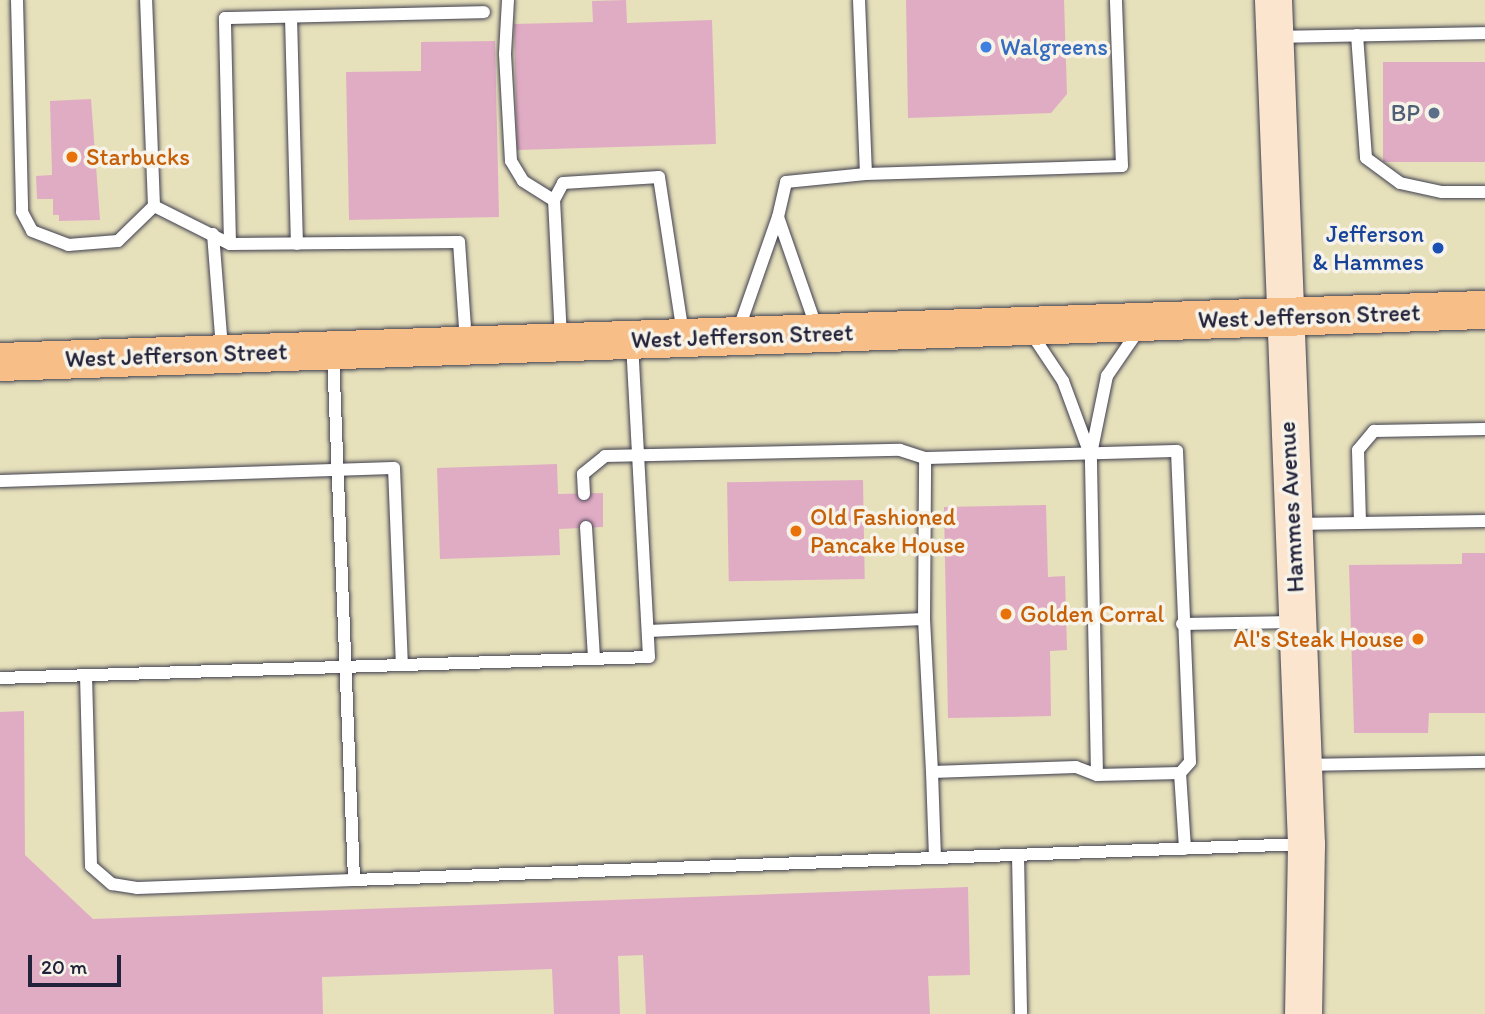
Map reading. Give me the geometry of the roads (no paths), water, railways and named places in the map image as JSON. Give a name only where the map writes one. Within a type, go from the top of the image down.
[{"type":"main road","name":"West Jefferson Street","points":[[0,362],[1485,310]]},
{"type":"street","name":"Hammes Avenue","points":[[1273,0],[1283,317],[1306,844],[1303,1014]]},
{"type":"lane","points":[[17,0],[22,212],[32,231],[68,245],[118,241],[154,206],[146,0]]},
{"type":"lane","points":[[508,0],[505,54],[511,161],[523,181],[554,200]]},
{"type":"lane","points":[[859,0],[866,174]]},
{"type":"lane","points":[[736,335],[778,217],[786,182],[866,174],[1122,166],[1116,0]]},
{"type":"lane","points":[[230,244],[225,19],[484,12]]},
{"type":"lane","points":[[291,17],[297,244]]},
{"type":"lane","points":[[1275,37],[1485,33]]},
{"type":"lane","points":[[1357,35],[1366,158],[1400,183],[1442,192],[1485,192]]},
{"type":"lane","points":[[561,342],[554,200],[563,183],[659,177],[683,338]]},
{"type":"lane","points":[[154,206],[230,244],[459,242],[466,345]]},
{"type":"lane","points":[[778,217],[818,333]]},
{"type":"lane","points":[[214,234],[222,354]]},
{"type":"lane","points":[[1097,775],[1091,454],[1107,376],[1144,322]]},
{"type":"lane","points":[[1027,326],[1063,381],[1091,454]]},
{"type":"lane","points":[[0,678],[649,657],[632,340]]},
{"type":"lane","points":[[333,350],[354,880]]},
{"type":"lane","points":[[1360,522],[1358,450],[1374,431],[1485,429]]},
{"type":"lane","points":[[584,494],[583,474],[605,456],[900,450],[925,458],[1177,451],[1189,762],[1180,773],[1185,849]]},
{"type":"lane","points":[[925,458],[924,619],[935,858]]},
{"type":"lane","points":[[0,481],[394,468],[402,665]]},
{"type":"lane","points":[[1292,524],[1485,520]]},
{"type":"lane","points":[[586,527],[594,659]]},
{"type":"lane","points":[[648,631],[924,619]]},
{"type":"lane","points":[[1182,625],[1297,621]]},
{"type":"lane","points":[[86,675],[92,866],[112,884],[137,888],[1306,844]]},
{"type":"lane","points":[[1303,765],[1485,762]]},
{"type":"lane","points":[[932,772],[1076,767],[1097,775],[1180,773]]},
{"type":"lane","points":[[1018,855],[1021,1014]]},
{"type":"place","name":"Walgreens","points":[[986,47]]},
{"type":"place","name":"BP","points":[[1434,113]]},
{"type":"place","name":"Starbucks","points":[[72,157]]},
{"type":"place","name":"Jefferson & Hammes","points":[[1438,248]]},
{"type":"place","name":"Old Fashioned Pancake House","points":[[796,531]]},
{"type":"place","name":"Golden Corral","points":[[1006,614]]},
{"type":"place","name":"Al's Steak House","points":[[1418,639]]}]
